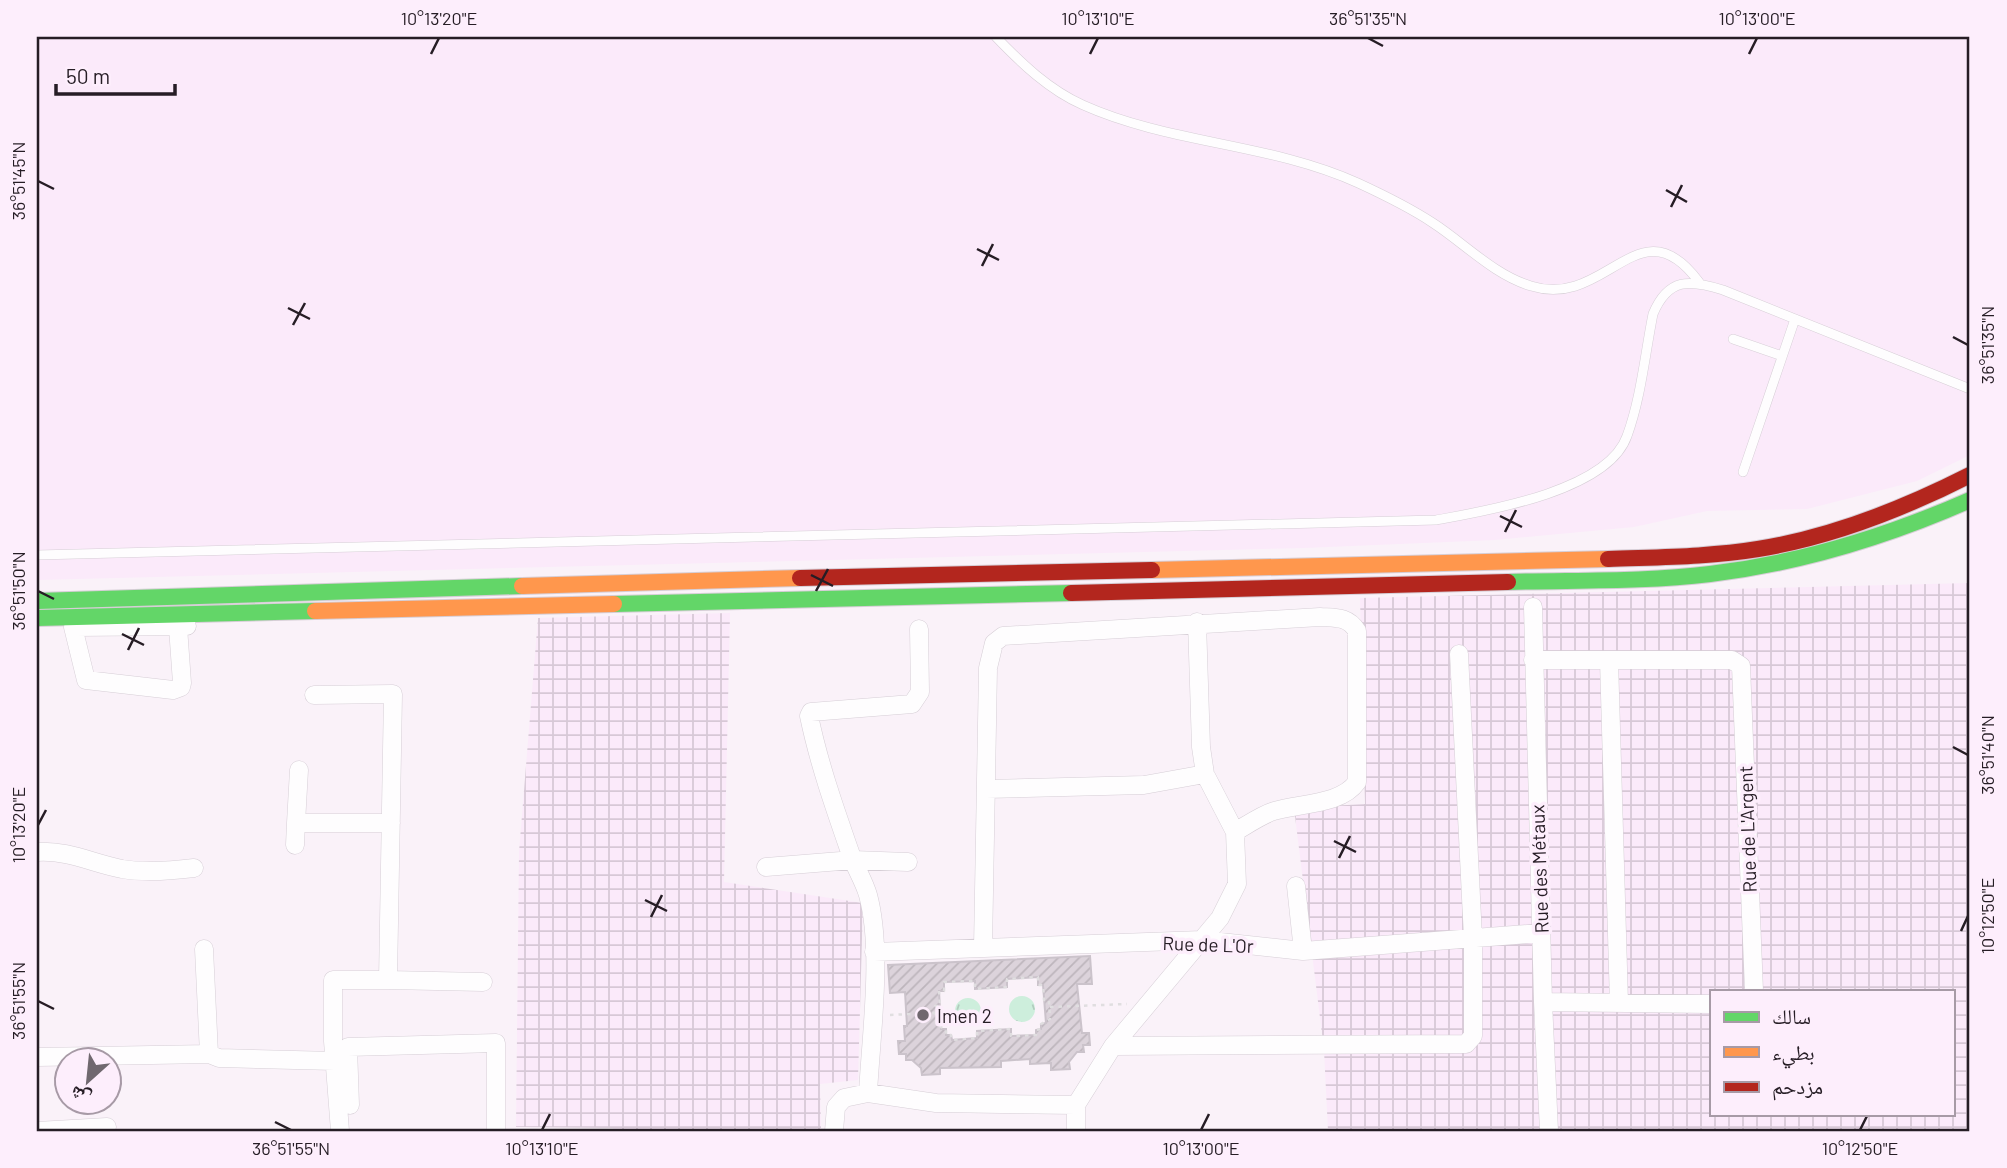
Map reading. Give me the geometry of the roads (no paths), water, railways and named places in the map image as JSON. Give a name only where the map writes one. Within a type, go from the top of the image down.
[{"type":"street","points":[[37,601],[690,580],[1401,565],[1728,553],[1783,544],[1857,525],[1932,495],[1970,475]]},
{"type":"street","points":[[37,618],[1668,578],[1737,573],[1799,562],[1865,544],[1970,500]]},
{"type":"street","name":"Rue des Métaux","points":[[1533,607],[1549,1131]]},
{"type":"street","points":[[983,948],[988,668],[993,643],[1003,636],[1197,622],[1320,617],[1346,619],[1357,631],[1357,782],[1352,789],[1342,794],[1272,811],[1235,832]]},
{"type":"street","points":[[1076,1131],[1076,1105],[1113,1046],[1220,918],[1237,884],[1235,832],[1205,775],[1201,747],[1197,622]]},
{"type":"street","points":[[37,629],[73,627],[183,627],[181,687],[173,690],[86,680],[73,627]]},
{"type":"street","points":[[868,1093],[874,952],[868,892],[853,860],[820,765],[810,714],[912,704],[920,692],[919,629]]},
{"type":"street","points":[[1113,1046],[1466,1044],[1474,1036],[1473,939],[1460,654]]},
{"type":"street","points":[[1533,660],[1609,660],[1619,1003]]},
{"type":"street","name":"Rue de L'Argent","points":[[1609,660],[1732,660],[1741,666],[1754,990]]},
{"type":"street","points":[[314,695],[393,694],[388,980]]},
{"type":"street","points":[[295,845],[299,770]]},
{"type":"street","points":[[986,789],[1137,786],[1205,775]]},
{"type":"street","points":[[296,822],[391,823]]},
{"type":"street","points":[[37,852],[77,854],[124,869],[158,872],[194,868]]},
{"type":"street","points":[[766,867],[853,860],[908,862]]},
{"type":"street","points":[[1296,886],[1303,951]]},
{"type":"street","name":"Rue de L'Or","points":[[874,952],[1202,940],[1303,951],[1541,933]]},
{"type":"street","points":[[204,949],[209,1054]]},
{"type":"street","points":[[340,1131],[333,980],[483,982]]},
{"type":"street","points":[[1543,1002],[1710,1004]]},
{"type":"street","points":[[350,1131],[348,1047],[496,1043],[496,1131]]},
{"type":"street","points":[[37,1058],[209,1054],[219,1058],[335,1061]]},
{"type":"street","points":[[834,1131],[836,1107],[844,1098],[868,1093],[936,1103],[1076,1105]]},
{"type":"street","points":[[37,1131],[107,1127]]},
{"type":"lane","points":[[996,37],[1040,80],[1081,105],[1126,121],[1244,146],[1354,181],[1395,200],[1530,286],[1557,290],[1584,285],[1635,255],[1658,251],[1685,263],[1699,282]]},
{"type":"lane","points":[[37,555],[1436,520],[1489,511],[1541,495],[1606,465],[1627,437],[1653,314],[1659,300],[1670,289],[1684,283],[1699,282],[1970,388]]},
{"type":"lane","points":[[1743,472],[1795,319]]},
{"type":"lane","points":[[1733,339],[1782,356]]},
{"type":"place","name":"Imen 2","points":[[923,1015]]}]
